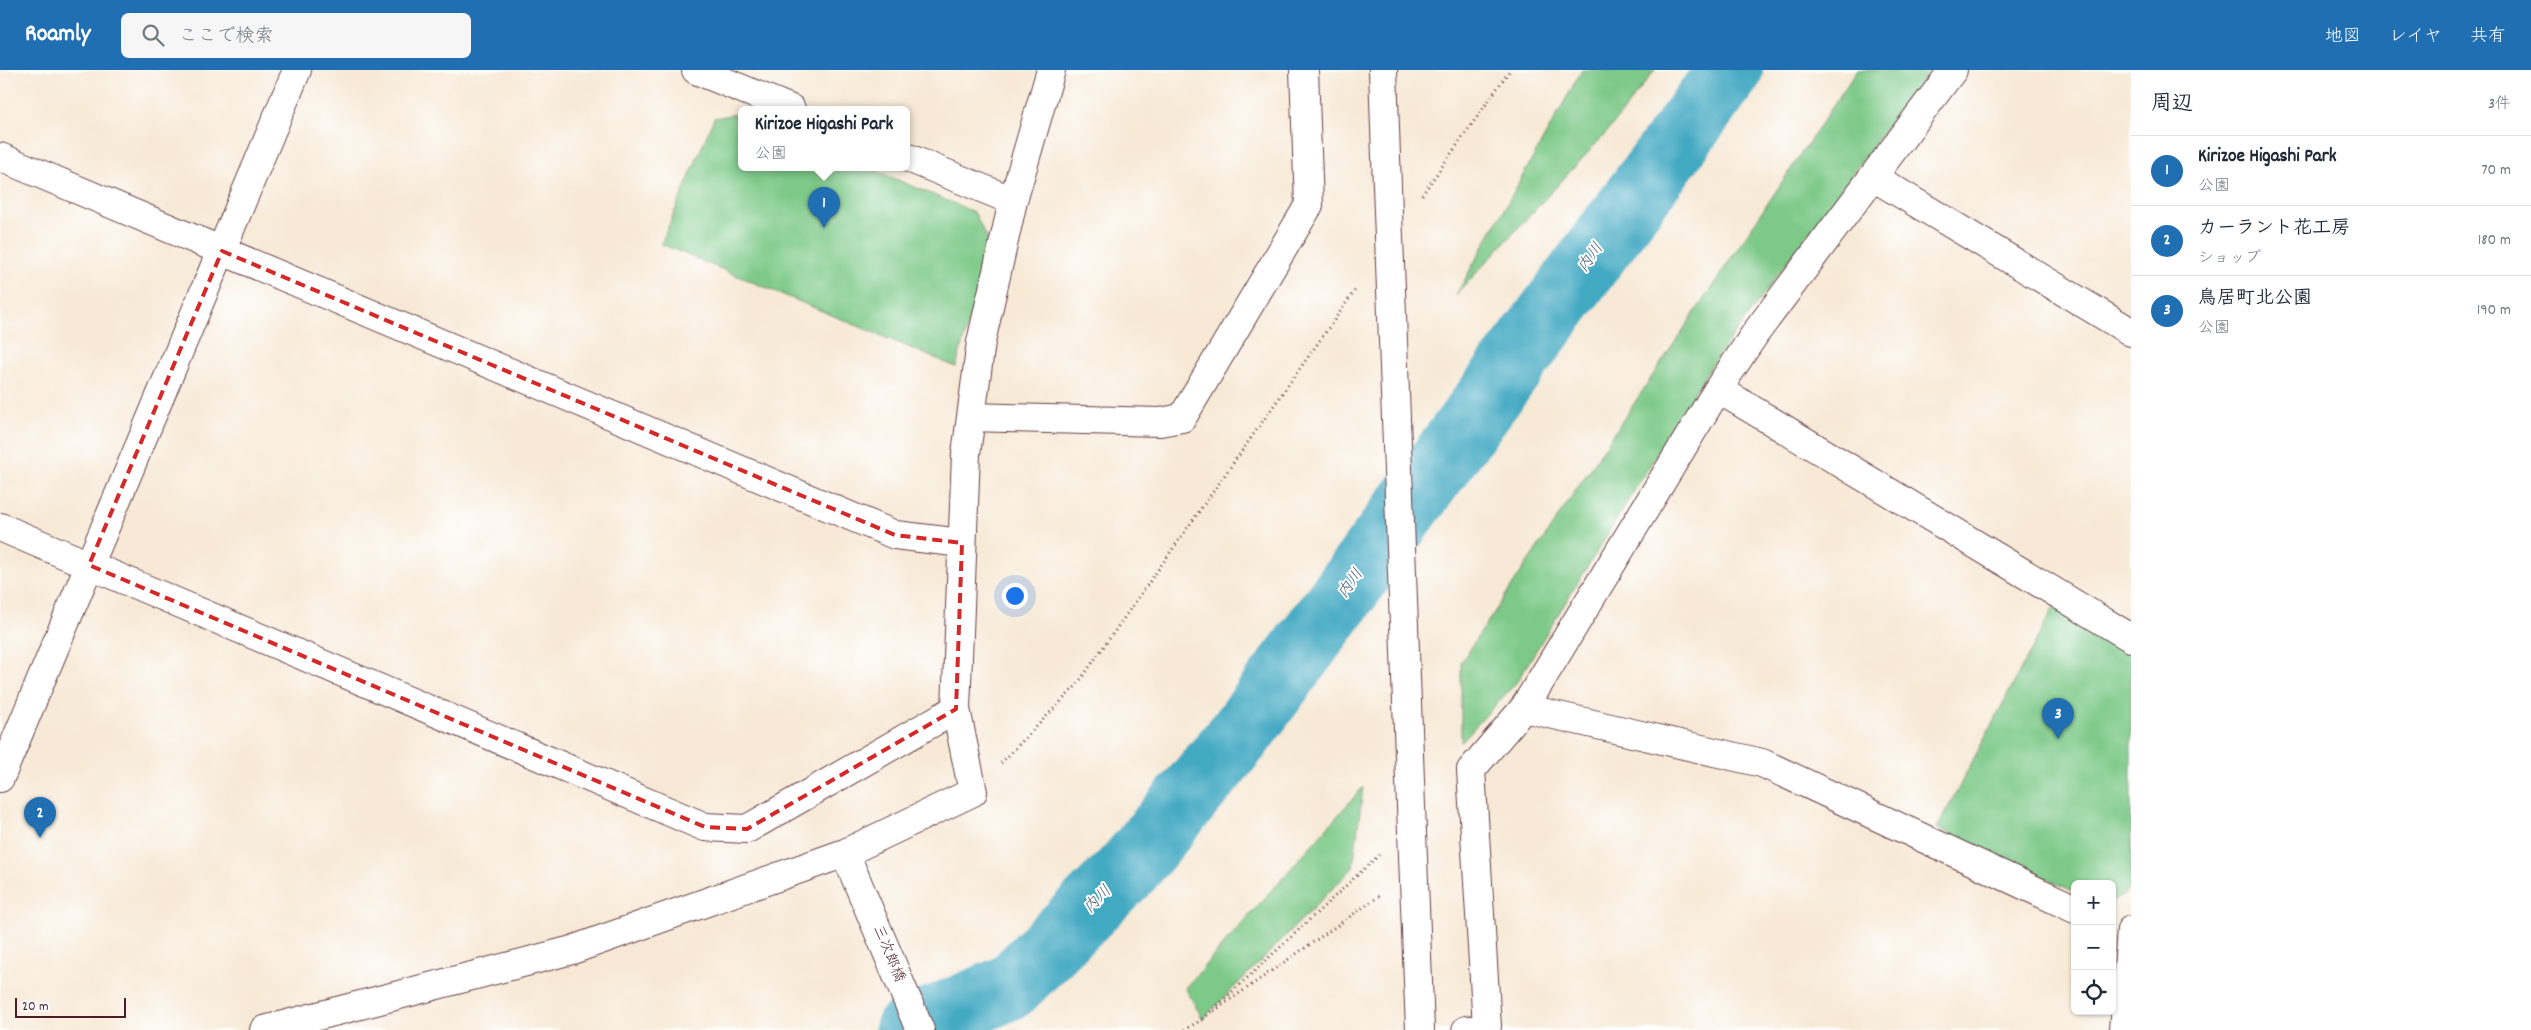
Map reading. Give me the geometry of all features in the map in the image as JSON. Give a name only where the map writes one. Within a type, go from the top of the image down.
[{"type":"street","points":[[0,778],[298,70]]},
{"type":"street","points":[[696,70],[784,106]]},
{"type":"street","points":[[264,1030],[572,950],[846,853],[973,792],[956,709],[966,454],[981,342],[1013,201],[1051,70]]},
{"type":"street","points":[[971,417],[1160,422],[1182,418],[1309,205],[1304,70]]},
{"type":"street","points":[[1383,70],[1420,1030]]},
{"type":"street","points":[[1466,1030],[1487,1027],[1471,770],[1524,708],[1718,389],[1756,330],[1953,70]]},
{"type":"street","points":[[0,157],[895,535],[962,543]]},
{"type":"street","points":[[910,159],[1013,201]]},
{"type":"street","points":[[1873,177],[2131,332]]},
{"type":"street","points":[[1718,389],[2131,638]]},
{"type":"street","points":[[0,527],[705,826],[747,829],[956,709]]},
{"type":"street","points":[[1524,708],[1762,763],[2071,907]]},
{"type":"street","name":"三次郎橋","points":[[846,853],[920,1030]]},
{"type":"street","points":[[2123,1030],[2126,931]]},
{"type":"path","points":[[1419,199],[1510,70]]},
{"type":"path","points":[[973,792],[1076,686],[1357,288]]},
{"type":"path","points":[[1203,1019],[1384,851]]},
{"type":"path","points":[[1184,1030],[1203,1019],[1413,872]]},
{"type":"highlighted area","points":[[222,251],[895,535],[962,543],[956,709],[747,829],[705,827],[89,565]]},
{"type":"green space","points":[[1582,70],[1655,70],[1607,132],[1456,295]]},
{"type":"green space","points":[[1857,70],[1929,70],[1711,366],[1516,683],[1461,742],[1461,662]]},
{"type":"green space","points":[[738,114],[738,171],[877,171],[974,212],[990,244],[956,367],[661,244],[714,118]]},
{"type":"green space","points":[[2055,605],[2131,649],[2131,883],[2124,895],[2116,899],[2116,880],[2071,880],[2071,890],[1937,828]]},
{"type":"green space","points":[[1363,787],[1353,868],[1203,1019],[1185,988]]},
{"type":"waterway","name":"内川","points":[[908,1030],[1010,987],[1129,868],[1239,736],[1730,70]]},
{"type":"place","name":"Kirizoe Higashi Park","points":[[824,228]]},
{"type":"place","name":"鳥居町北公園","points":[[2058,739]]},
{"type":"place","name":"カーラント花工房","points":[[40,838]]}]
